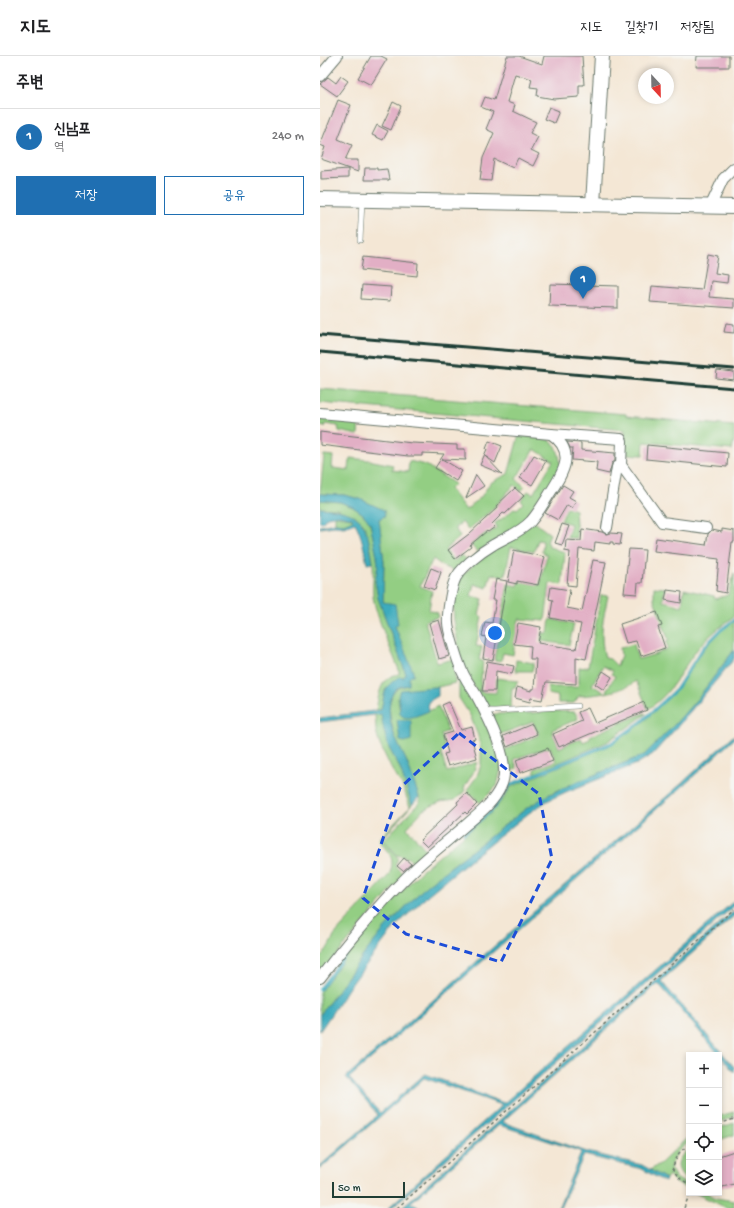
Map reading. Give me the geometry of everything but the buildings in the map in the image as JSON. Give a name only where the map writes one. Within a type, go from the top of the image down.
[{"type":"main road","points":[[593,204],[602,56]]},
{"type":"main road","points":[[320,198],[734,207]]},
{"type":"street","points":[[320,76],[337,56]]},
{"type":"street","points":[[710,207],[723,179],[734,168]]},
{"type":"street","points":[[320,413],[621,439],[621,465],[662,522],[706,528]]},
{"type":"street","points":[[320,978],[381,904],[417,868],[483,810],[502,785],[505,774],[504,763],[497,740],[484,711],[460,667],[447,624],[454,582],[462,569],[492,545],[514,534],[530,522],[543,506],[560,478],[566,461],[565,450],[560,440],[552,434]]},
{"type":"street","points":[[608,528],[617,467],[621,465]]},
{"type":"lane","points":[[360,240],[362,200]]},
{"type":"lane","points":[[484,711],[495,712],[578,706]]},
{"type":"path","points":[[397,1208],[734,909]]},
{"type":"path","points":[[722,1123],[734,1119]]},
{"type":"path","points":[[686,1147],[679,1153],[672,1168],[679,1178],[686,1182]]},
{"type":"path","points":[[684,1208],[689,1196]]},
{"type":"highlighted area","points":[[459,733],[539,794],[552,859],[501,962],[406,934],[363,898],[400,788]]},
{"type":"green space","points":[[320,389],[626,414],[626,416],[734,426],[734,440],[732,450],[644,442],[643,455],[624,454],[625,430],[320,403]]},
{"type":"green space","points":[[320,417],[359,421],[358,435],[339,431],[338,426],[326,424],[325,427],[320,426]]},
{"type":"green space","points":[[519,435],[549,440],[556,446],[561,465],[542,500],[539,498],[524,519],[511,532],[477,552],[471,545],[486,533],[489,534],[497,527],[495,523],[515,508],[517,509],[523,503],[521,500],[528,491],[533,494],[553,461],[534,449],[516,479],[525,487],[521,491],[514,485],[493,509],[468,530],[462,522],[455,528],[460,537],[445,550],[454,561],[462,555],[466,560],[456,571],[444,567],[433,559],[420,586],[432,591],[429,610],[438,613],[438,617],[425,621],[437,663],[454,659],[455,683],[434,687],[398,698],[400,714],[429,711],[438,706],[448,731],[441,734],[445,749],[441,753],[447,772],[477,762],[473,773],[464,788],[465,791],[455,800],[440,802],[423,810],[407,828],[427,851],[413,863],[408,858],[397,855],[384,840],[420,802],[408,764],[395,738],[389,706],[392,695],[398,688],[409,685],[402,645],[395,626],[383,602],[384,562],[379,519],[384,511],[360,499],[344,495],[320,494],[324,455],[333,456],[332,468],[349,470],[350,458],[393,465],[392,470],[408,472],[409,461],[426,465],[455,484],[450,489],[466,510],[481,497],[490,483],[508,474]]},
{"type":"green space","points":[[320,500],[340,502],[353,507],[363,514],[370,523],[378,565],[375,581],[378,598],[406,674],[403,678],[385,690],[381,710],[376,710],[381,687],[386,679],[399,674],[399,670],[384,634],[375,606],[373,597],[373,567],[371,548],[363,523],[337,509],[320,508]]},
{"type":"green space","points":[[567,507],[575,510],[577,538],[567,538],[571,524],[561,521]]},
{"type":"green space","points":[[335,516],[352,518],[353,520],[344,524],[335,523]]},
{"type":"green space","points":[[534,522],[550,534],[547,541],[550,547],[565,553],[562,585],[550,583],[545,621],[519,619],[513,655],[503,653],[501,661],[494,660],[508,584],[518,586],[519,581],[540,585],[547,555],[542,552],[543,541],[538,540],[534,552],[511,547],[505,576],[491,574],[487,588],[474,584],[471,596],[483,599],[479,615],[482,617],[476,646],[482,647],[479,660],[483,661],[480,692],[496,693],[497,678],[518,681],[515,687],[512,688],[511,707],[497,708],[486,706],[478,695],[460,656],[454,620],[453,602],[460,577],[492,549]]},
{"type":"green space","points":[[734,573],[734,616],[703,643],[671,688],[648,709],[636,681],[631,685],[617,690],[605,693],[593,695],[579,696],[574,703],[558,703],[558,696],[548,694],[548,687],[576,687],[579,684],[579,668],[588,667],[601,595],[608,596],[603,620],[603,650],[605,658],[610,659],[617,666],[621,656],[620,648],[634,644],[638,659],[657,654],[668,648],[666,642],[669,641],[654,599],[654,587],[665,588],[663,601],[682,606],[684,589],[714,596],[715,599],[728,595]],"holes":[[[603,666],[613,671],[611,674],[615,676],[605,693],[592,685]]]},
{"type":"green space","points":[[550,619],[574,624],[569,645],[541,641],[542,633],[548,633]]},
{"type":"green space","points":[[734,621],[734,650],[698,698],[666,735],[644,755],[572,784],[548,795],[527,808],[427,885],[386,927],[365,953],[320,1015],[320,992],[356,943],[382,912],[419,873],[492,812],[511,787],[612,744],[642,723],[677,690],[704,649],[722,630]]},
{"type":"green space","points":[[516,660],[534,663],[532,671],[515,671]]},
{"type":"green space","points":[[459,670],[490,732],[502,764],[497,786],[480,803],[467,790],[477,776],[481,765],[481,751],[478,736],[470,715],[459,698]]},
{"type":"green space","points":[[555,711],[575,712],[578,719],[552,730],[559,748],[581,738],[583,742],[590,739],[590,736],[644,713],[646,714],[607,742],[535,773],[534,769],[556,761],[550,747],[514,759],[517,768],[511,771],[504,750],[539,735],[533,722],[501,734],[496,730],[490,716],[495,714]]},
{"type":"green space","points":[[375,714],[382,714],[384,731],[389,748],[400,768],[412,805],[410,807],[402,785],[392,770],[380,745],[376,731]]},
{"type":"green space","points":[[410,807],[382,839],[398,858],[395,866],[404,875],[320,975],[320,958],[336,933],[389,875],[392,863],[390,855],[379,839]]},
{"type":"green space","points":[[734,1112],[734,1117],[722,1121],[722,1115]]},
{"type":"green space","points":[[734,1123],[734,1135],[722,1139],[722,1127]]},
{"type":"green space","points":[[686,1139],[686,1144],[677,1152],[670,1168],[676,1178],[686,1184],[686,1188],[676,1183],[669,1175],[666,1179],[650,1170],[661,1163]]},
{"type":"green space","points":[[686,1151],[686,1180],[678,1166]]},
{"type":"green space","points":[[701,1196],[712,1196],[734,1201],[734,1208],[727,1208]]},
{"type":"water","points":[[320,494],[344,495],[360,499],[384,510],[385,516],[379,519],[384,562],[383,602],[395,604],[398,624],[395,626],[414,674],[409,678],[409,685],[398,687],[393,693],[389,706],[390,720],[394,734],[407,762],[419,797],[412,805],[400,768],[389,748],[381,714],[320,722],[320,718],[381,710],[384,694],[390,684],[400,677],[403,678],[406,674],[378,598],[375,581],[378,565],[370,523],[363,514],[353,507],[340,502],[320,500]]},
{"type":"water","points":[[320,508],[346,512],[355,516],[361,521],[368,537],[373,563],[367,564],[361,538],[355,523],[344,527],[334,526],[320,528],[320,526],[335,523],[344,524],[353,520],[352,518],[339,515],[327,517],[322,523],[320,522]]},
{"type":"water","points":[[734,650],[734,659],[653,754],[637,764],[547,801],[529,813],[429,894],[394,928],[348,989],[320,1031],[320,1015],[365,953],[386,927],[427,885],[527,808],[548,795],[644,755],[676,723],[698,698]]},
{"type":"water","points":[[438,687],[438,696],[428,702],[429,711],[407,718],[401,715],[398,696],[401,690]]},
{"type":"water","points":[[397,720],[411,720],[411,740],[405,742],[400,741]]},
{"type":"water","points":[[734,735],[734,739],[683,786],[349,1078],[380,1113],[425,1074],[504,1103],[734,901],[734,906],[391,1208],[388,1208],[502,1105],[424,1078],[320,1169],[320,1166],[378,1115],[346,1077],[681,784]]},
{"type":"water","points":[[734,911],[734,916],[661,981],[721,1052],[717,1052],[658,983],[502,1122],[587,1152],[642,1165],[666,1179],[665,1182],[642,1169],[584,1155],[560,1208],[558,1208],[581,1153],[579,1151],[499,1125],[410,1203],[421,1208],[412,1208],[407,1206],[405,1208],[401,1208]]},
{"type":"water","points":[[722,1053],[734,1067],[734,1072],[722,1058]]},
{"type":"waterway","points":[[464,833],[492,810],[510,785],[612,743],[641,722],[676,690],[703,648],[721,630],[734,620]]},
{"type":"waterway","points":[[320,989],[351,947]]},
{"type":"railway","points":[[320,335],[734,369]]},
{"type":"railway","points":[[320,352],[734,388]]},
{"type":"place","name":"신남포","points":[[583,299]]}]
